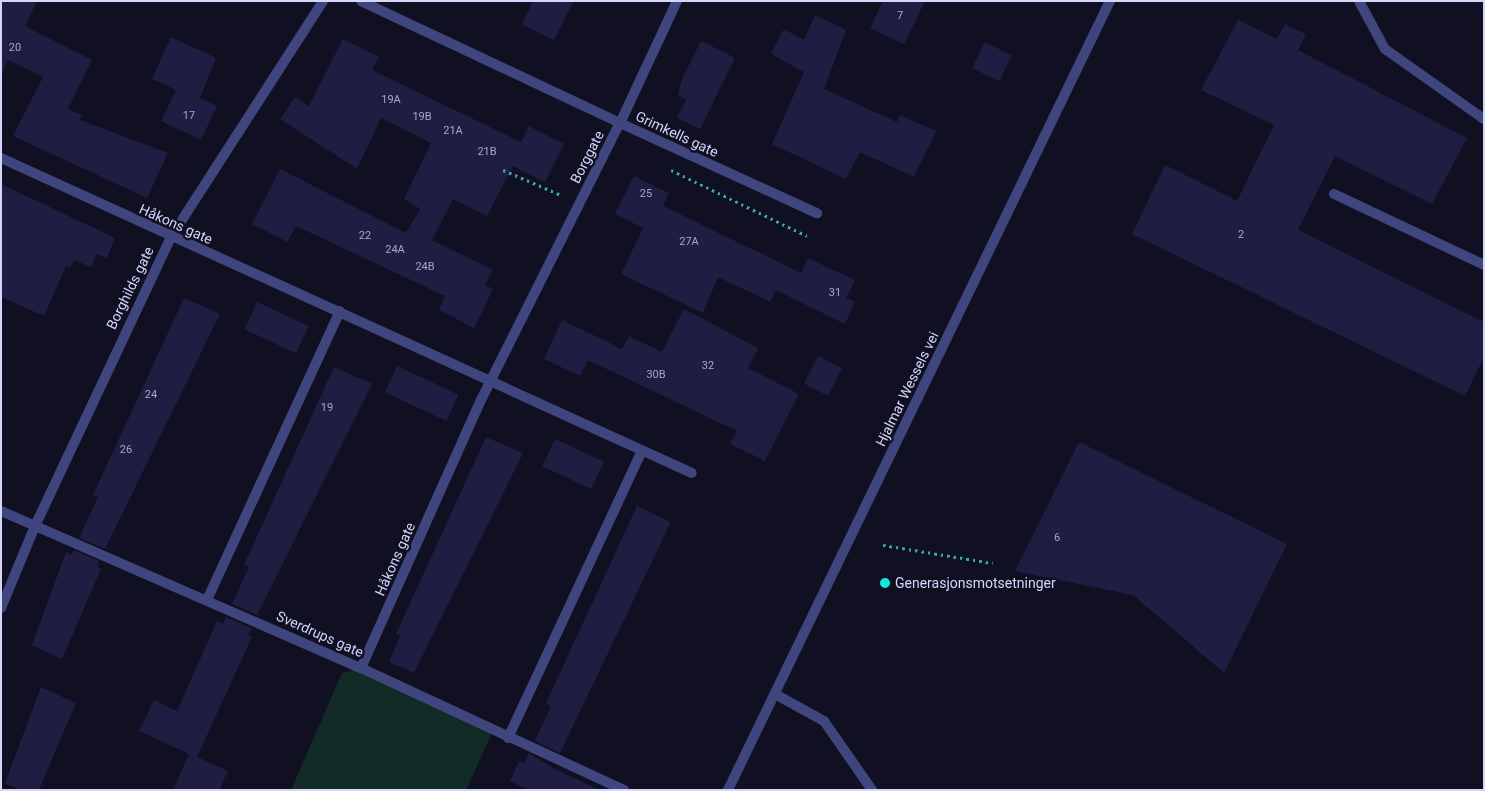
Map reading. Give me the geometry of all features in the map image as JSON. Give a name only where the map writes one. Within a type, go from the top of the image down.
[{"type":"street","name":"Borghilds gate","points":[[1,608],[35,526],[171,237],[323,1]]},
{"type":"street","name":"Borggate","points":[[361,1],[620,123],[490,379]]},
{"type":"street","name":"Grimkells gate","points":[[677,1],[620,123],[817,213]]},
{"type":"street","name":"Hjalmar Wessels vei","points":[[728,790],[1110,1]]},
{"type":"street","points":[[1359,1],[1385,49],[1484,119]]},
{"type":"street","name":"Håkons gate","points":[[1,158],[171,237],[490,379],[692,474]]},
{"type":"street","points":[[1334,194],[1484,265]]},
{"type":"street","points":[[207,600],[340,311]]},
{"type":"street","name":"Håkons gate","points":[[361,668],[490,379]]},
{"type":"street","points":[[508,738],[642,451]]},
{"type":"street","name":"Sverdrups gate","points":[[1,511],[361,668],[508,738],[624,790]]},
{"type":"street","points":[[775,694],[824,721],[872,790]]},
{"type":"path","points":[[667,169],[807,236]]},
{"type":"path","points":[[503,170],[564,197]]},
{"type":"path","points":[[883,545],[993,564]]},
{"type":"green space","points":[[361,668],[493,731],[466,790],[291,790],[342,673]]},
{"type":"building","points":[[1,1],[37,1],[25,26],[92,60],[68,109],[82,115],[80,120],[168,153],[147,198],[13,136],[43,77],[8,60],[1,75]]},
{"type":"building","points":[[533,1],[574,1],[554,40],[522,24]]},
{"type":"building","points":[[883,1],[925,1],[904,44],[870,28]]},
{"type":"building","points":[[815,15],[846,30],[824,89],[897,122],[900,115],[936,131],[914,177],[860,152],[846,179],[772,144],[804,72],[771,54],[784,29],[804,40]]},
{"type":"building","points":[[1238,20],[1277,39],[1285,24],[1306,34],[1298,50],[1467,138],[1432,204],[1335,156],[1298,230],[1484,322],[1484,357],[1465,396],[1132,234],[1165,165],[1237,201],[1274,125],[1201,90]]},
{"type":"building","points":[[171,37],[216,58],[200,98],[217,106],[201,140],[161,121],[176,90],[152,79]]},
{"type":"building","points":[[343,39],[379,57],[372,70],[521,142],[529,126],[564,144],[545,182],[513,166],[487,216],[453,199],[432,240],[493,270],[485,285],[493,289],[474,328],[439,310],[445,296],[296,226],[287,242],[252,224],[280,169],[406,233],[420,209],[404,199],[431,143],[381,118],[357,169],[280,119],[295,97],[309,106]]},
{"type":"building","points":[[701,41],[735,58],[700,129],[677,118],[686,100],[678,95],[682,79]]},
{"type":"building","points":[[985,42],[1012,55],[999,81],[972,68]]},
{"type":"building","points":[[634,176],[669,193],[663,206],[801,273],[808,258],[855,280],[846,298],[855,302],[845,324],[776,290],[770,302],[718,277],[703,313],[621,274],[643,228],[615,214]]},
{"type":"building","points":[[1,184],[115,238],[107,258],[97,254],[91,267],[74,260],[70,268],[66,266],[44,316],[1,297]]},
{"type":"building","points":[[184,298],[220,314],[105,549],[79,538],[98,497],[93,495]]},
{"type":"building","points":[[257,302],[309,326],[296,353],[244,329]]},
{"type":"building","points":[[684,309],[758,348],[748,368],[799,394],[765,461],[730,444],[737,431],[588,360],[580,376],[544,359],[562,320],[622,349],[629,336],[662,352]]},
{"type":"building","points":[[818,356],[842,368],[828,396],[804,384]]},
{"type":"building","points":[[397,366],[459,395],[446,421],[385,392]]},
{"type":"building","points":[[334,367],[372,384],[257,615],[232,604],[249,567],[244,565]]},
{"type":"building","points":[[486,437],[523,453],[414,673],[389,662],[400,636],[396,634]]},
{"type":"building","points":[[555,439],[604,462],[591,489],[542,466]]},
{"type":"building","points":[[1079,442],[1287,544],[1224,673],[1133,595],[1015,571]]},
{"type":"building","points":[[637,506],[671,522],[560,753],[535,741],[551,706],[546,703]]},
{"type":"building","points":[[74,550],[99,561],[97,566],[101,569],[62,659],[32,645],[66,552],[71,555]]},
{"type":"building","points":[[226,617],[251,628],[248,635],[252,637],[197,757],[228,771],[219,790],[173,790],[189,754],[139,731],[154,700],[177,711],[217,621],[223,624]]},
{"type":"building","points":[[41,687],[76,703],[39,790],[20,790],[5,783]]},
{"type":"building","points":[[529,753],[553,768],[599,790],[529,790],[510,781],[519,761],[524,763]]},
{"type":"place","name":"Generasjonsmotsetninger","points":[[885,583]]}]
